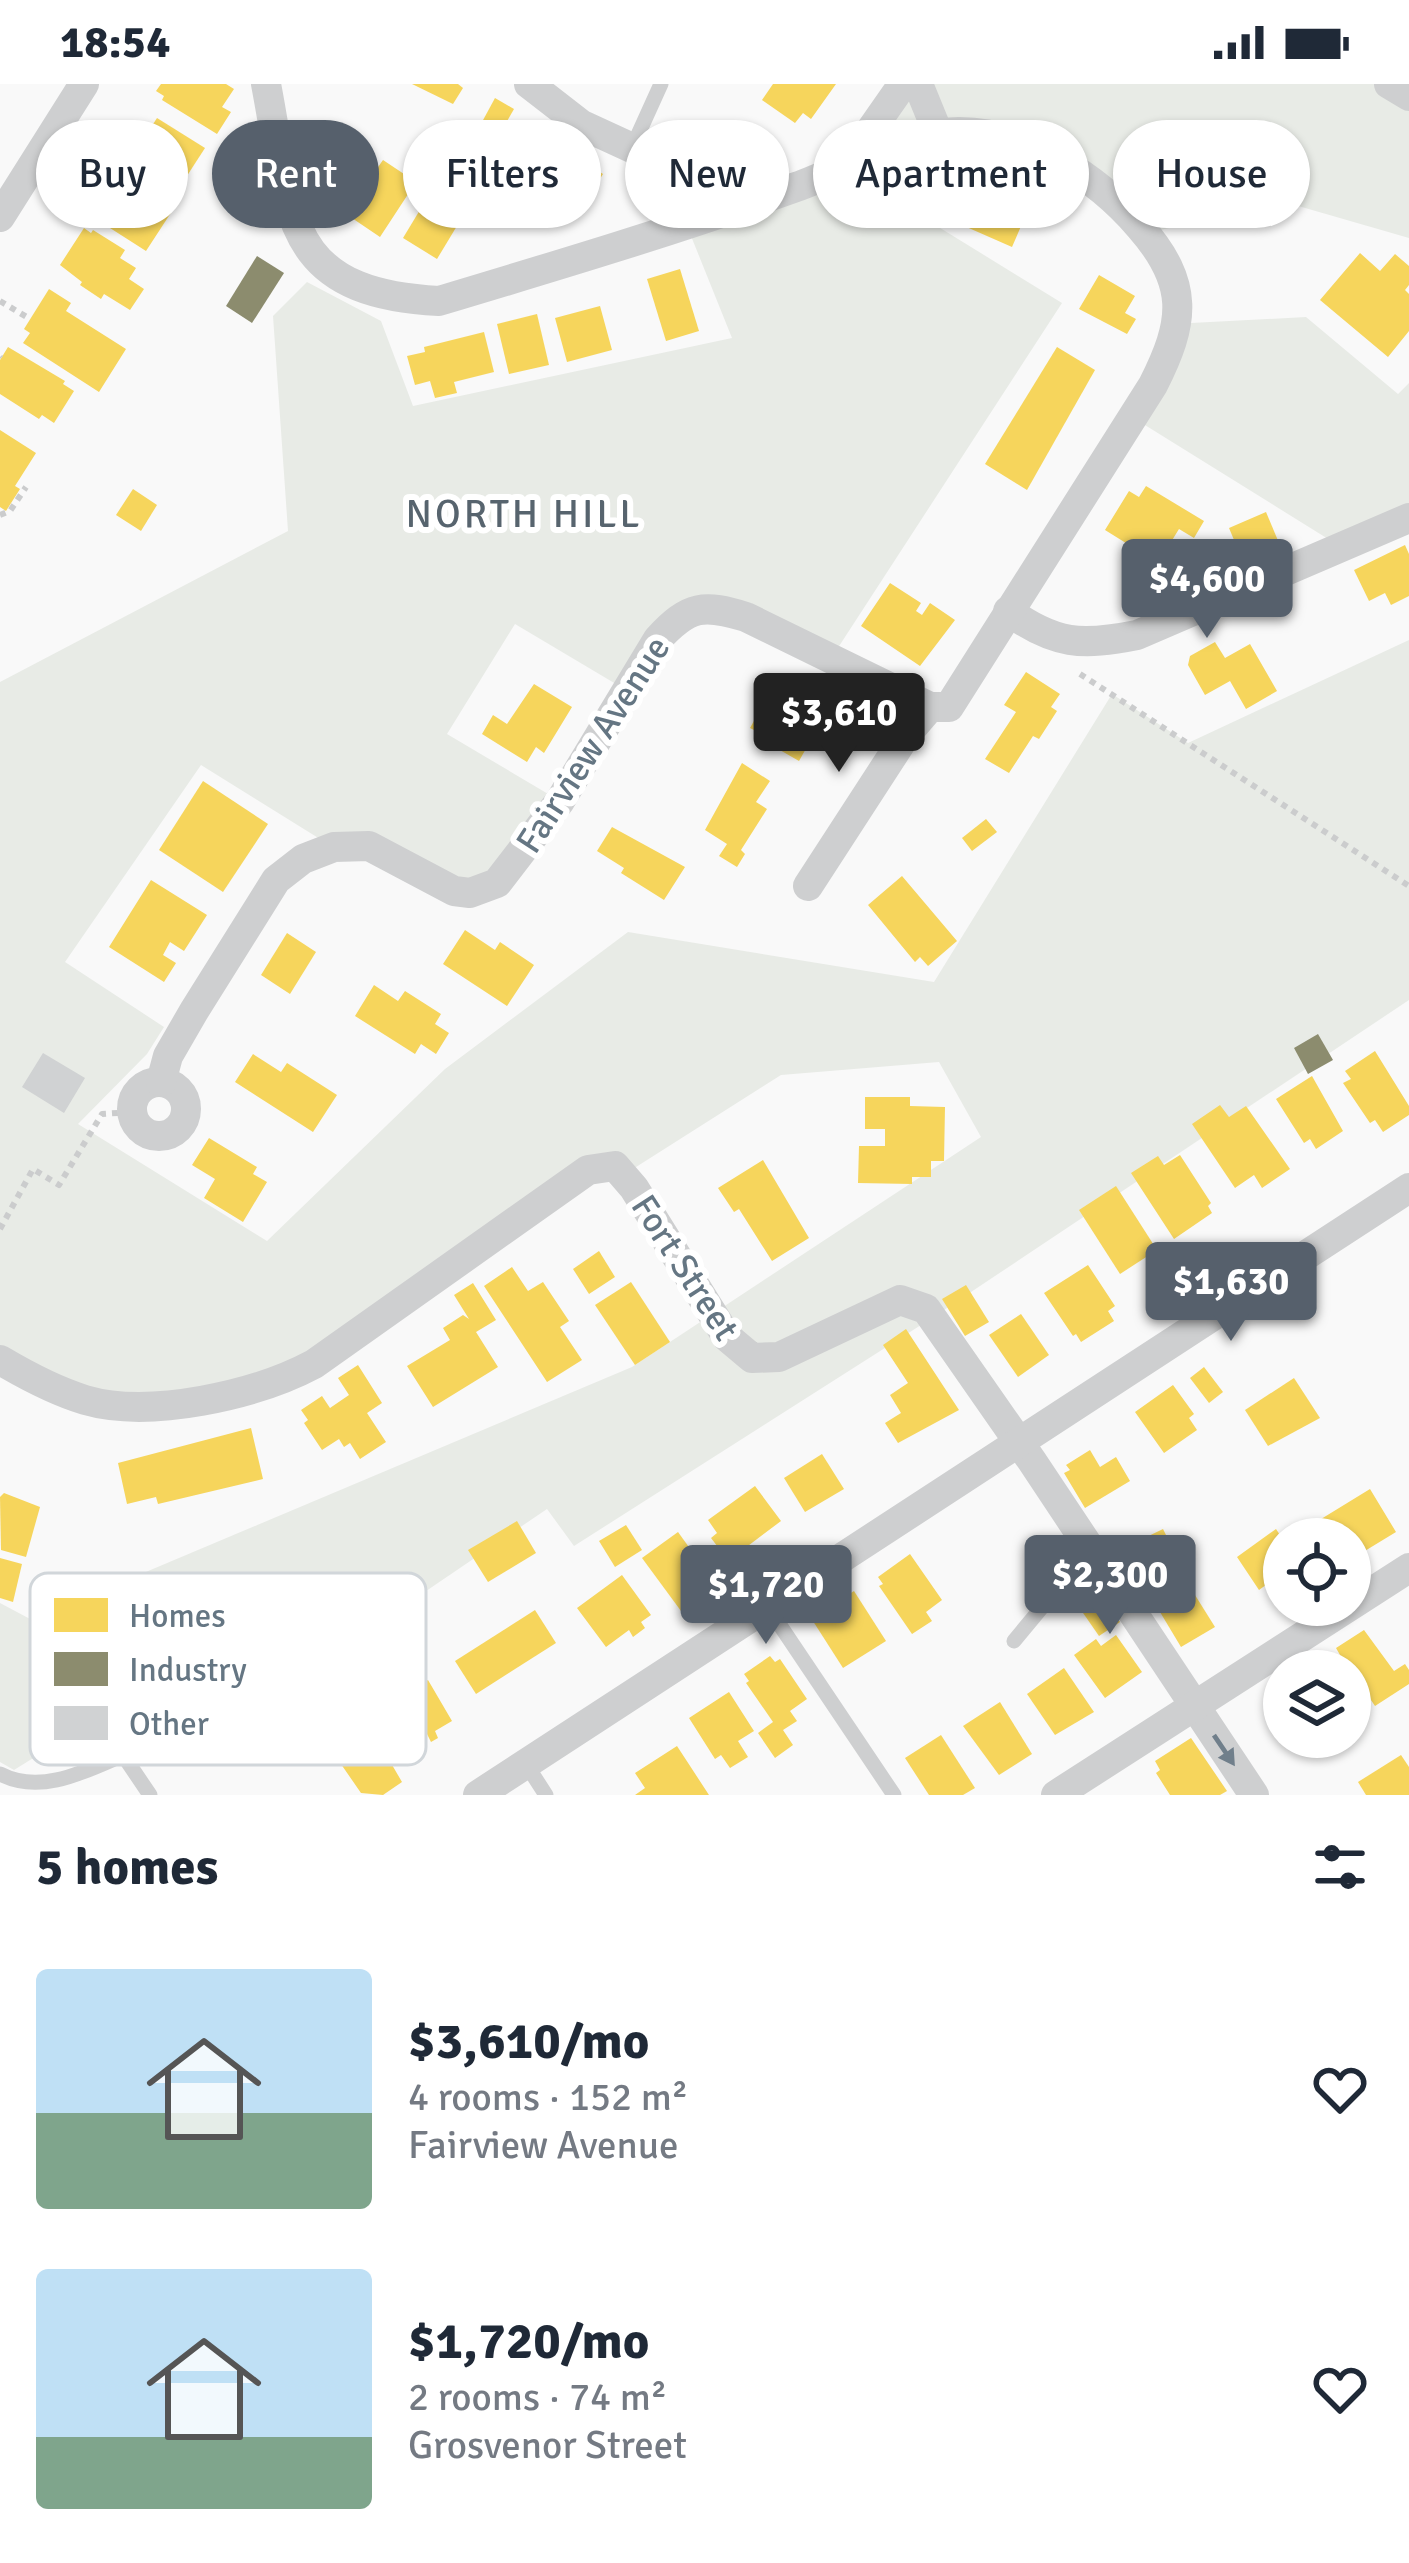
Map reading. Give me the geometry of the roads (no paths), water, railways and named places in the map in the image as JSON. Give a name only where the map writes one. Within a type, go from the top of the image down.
[{"type":"street","points":[[0,218],[84,84]]},
{"type":"street","points":[[266,84],[302,242],[322,268],[396,299],[440,301],[667,228]]},
{"type":"street","points":[[529,84],[582,125],[625,145]]},
{"type":"street","points":[[877,120],[903,84]]},
{"type":"street","points":[[918,84],[933,120]]},
{"type":"street","points":[[1389,84],[1409,96]]},
{"type":"street","points":[[808,886],[906,735],[930,707],[949,707],[1154,385],[1174,343],[1177,287],[1145,232],[1089,178]]},
{"type":"street","points":[[1008,611],[1030,627],[1070,643],[1137,635],[1409,518]]},
{"type":"street","name":"Fairview Avenue","points":[[161,1082],[168,1056],[276,880],[303,859],[334,847],[369,846],[454,891],[470,893],[497,883],[560,801],[658,639],[676,619],[694,610],[715,608],[746,617],[930,707]]},
{"type":"street","name":"Fairview Avenue","points":[[161,1082],[184,1097],[186,1114],[177,1130],[159,1136],[136,1124],[132,1112],[138,1091],[161,1082]]},
{"type":"street","name":"Fort Street","points":[[0,1360],[38,1382],[88,1401],[122,1405],[212,1399],[267,1388],[314,1364],[588,1170],[615,1166],[625,1174],[727,1337],[741,1351],[761,1360],[779,1357],[900,1300],[926,1310],[1254,1795]]},
{"type":"street","points":[[478,1795],[1409,1188]]},
{"type":"street","points":[[1056,1795],[1409,1568]]},
{"type":"lane","points":[[645,120],[661,84]]},
{"type":"lane","points":[[1014,1641],[1053,1594],[1099,1562]]},
{"type":"lane","points":[[767,1606],[894,1795]]},
{"type":"lane","points":[[526,1764],[546,1795]]},
{"type":"lane","points":[[0,1774],[26,1784],[46,1784],[96,1765]]},
{"type":"lane","points":[[130,1765],[150,1795]]},
{"type":"district","name":"NORTH HILL","points":[[524,513]]}]
